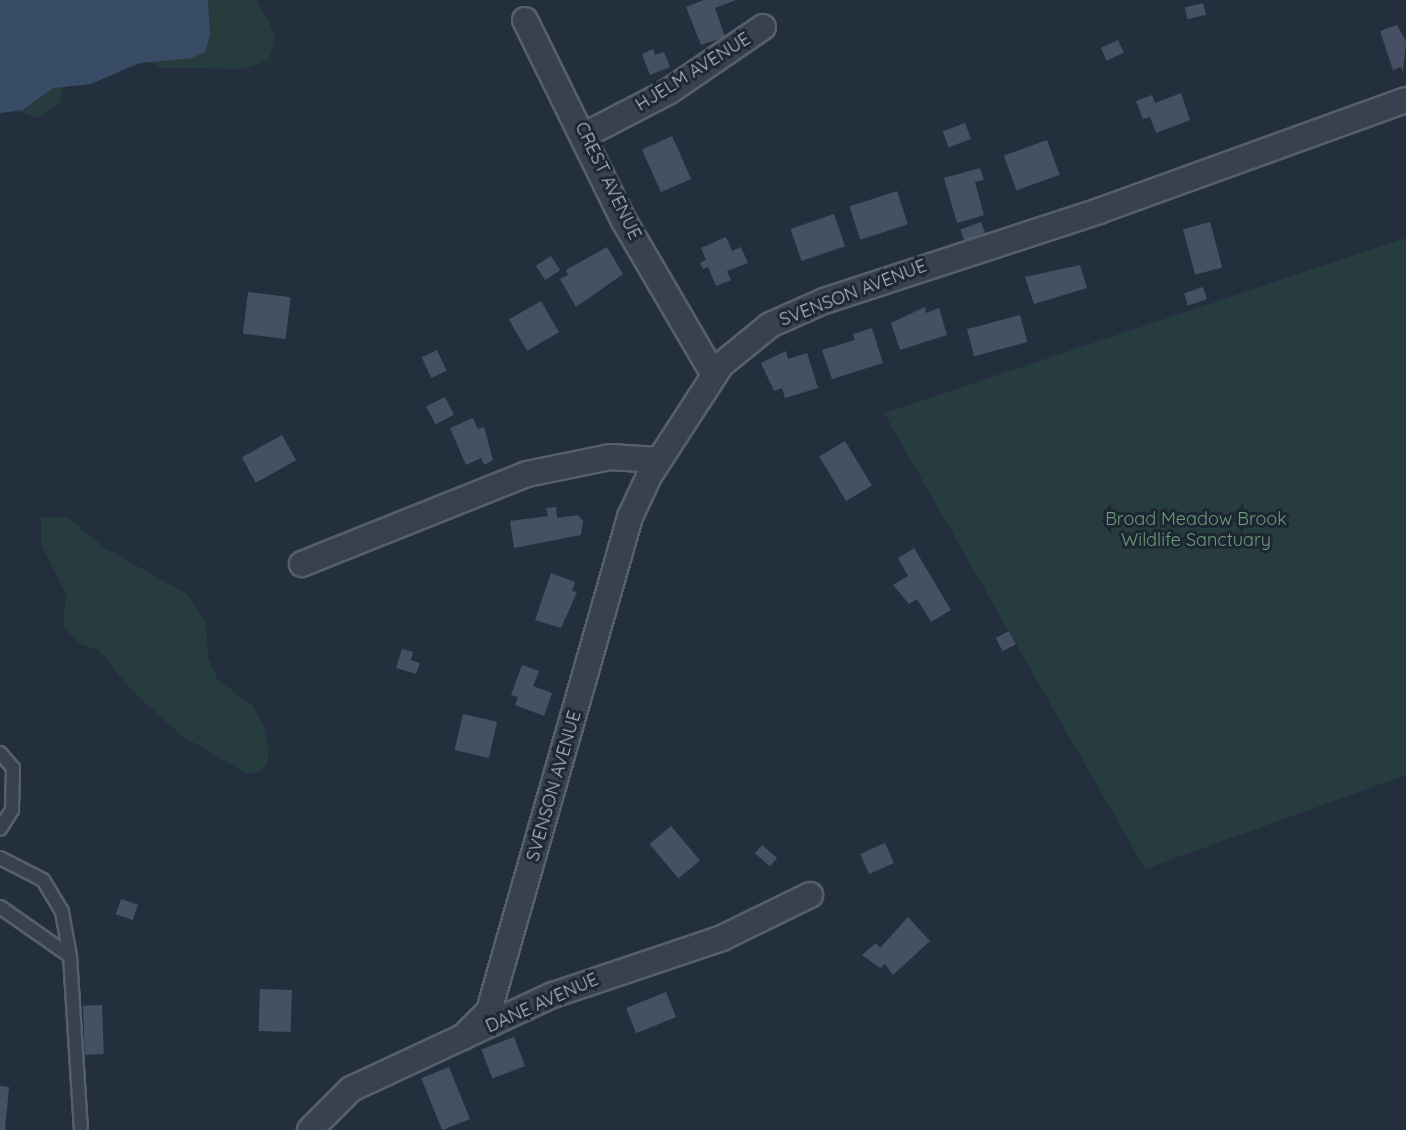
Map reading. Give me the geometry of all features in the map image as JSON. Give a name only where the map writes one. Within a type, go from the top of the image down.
[{"type":"street","name":"CREST AVENUE","points":[[525,20],[585,135],[624,221],[714,375]]},
{"type":"street","name":"HJELM AVENUE","points":[[585,135],[668,92],[763,27]]},
{"type":"street","name":"SVENSON AVENUE","points":[[463,1037],[489,1012],[577,708],[603,604],[630,517],[658,460],[714,375],[770,325],[824,301],[1099,211],[1406,100]]},
{"type":"street","points":[[303,564],[527,474],[610,457],[658,460]]},
{"type":"street","name":"DANE AVENUE","points":[[316,1122],[351,1089],[554,995],[722,938],[810,895]]},
{"type":"lane","points":[[0,753],[13,768],[12,810],[0,829]]},
{"type":"lane","points":[[0,858],[43,880],[62,912],[71,956],[81,1130]]},
{"type":"lane","points":[[0,907],[71,956]]},
{"type":"green space","points":[[39,0],[257,0],[276,36],[269,60],[244,69],[162,68],[148,61],[133,67],[82,57],[69,65],[59,104],[38,118],[0,105],[0,10]]},
{"type":"green space","name":"Broad Meadow Brook Wildlife Sanctuary","points":[[1406,238],[1406,775],[1145,869],[884,413]]},
{"type":"green space","points":[[41,517],[68,518],[105,548],[188,595],[206,623],[208,658],[218,680],[252,705],[264,726],[269,750],[267,765],[259,772],[248,774],[182,736],[131,690],[99,650],[80,644],[63,627],[66,594],[41,544]]},
{"type":"water","points":[[0,0],[208,0],[210,35],[205,52],[192,58],[139,63],[91,84],[53,88],[23,110],[0,113]]},
{"type":"building","points":[[704,0],[736,0],[715,8],[725,37],[701,45],[686,7]]},
{"type":"building","points":[[1203,3],[1206,15],[1187,19],[1185,8]]},
{"type":"building","points":[[1397,25],[1406,41],[1403,72],[1401,67],[1393,70],[1380,31]]},
{"type":"building","points":[[1118,40],[1124,53],[1107,61],[1101,48]]},
{"type":"building","points":[[653,49],[655,55],[664,52],[670,67],[650,75],[642,54]]},
{"type":"building","points":[[1181,93],[1190,120],[1156,133],[1150,117],[1143,119],[1136,101],[1152,95],[1155,103]]},
{"type":"building","points":[[965,123],[971,139],[949,147],[943,132]]},
{"type":"building","points":[[672,136],[691,179],[661,192],[642,149]]},
{"type":"building","points":[[1047,140],[1060,175],[1016,191],[1004,156]]},
{"type":"building","points":[[980,168],[984,180],[975,182],[984,215],[957,223],[944,178]]},
{"type":"building","points":[[897,191],[908,224],[860,240],[849,206]]},
{"type":"building","points":[[834,214],[845,246],[802,261],[791,229]]},
{"type":"building","points":[[981,222],[985,233],[964,241],[960,230]]},
{"type":"building","points":[[1210,222],[1222,267],[1195,275],[1183,229]]},
{"type":"building","points":[[726,237],[732,251],[741,247],[748,263],[727,271],[731,280],[716,286],[708,267],[703,269],[700,263],[706,260],[701,248]]},
{"type":"building","points":[[607,247],[623,274],[576,307],[560,279],[568,275],[566,270]]},
{"type":"building","points":[[551,256],[560,270],[545,280],[536,266]]},
{"type":"building","points":[[1080,265],[1087,288],[1034,304],[1025,277]]},
{"type":"building","points":[[1203,287],[1207,299],[1188,306],[1184,293]]},
{"type":"building","points":[[248,292],[291,297],[286,339],[243,334]]},
{"type":"building","points":[[541,301],[559,332],[527,351],[509,320]]},
{"type":"building","points":[[925,307],[926,313],[939,308],[947,335],[900,350],[891,323]]},
{"type":"building","points":[[1020,315],[1027,342],[974,356],[967,329]]},
{"type":"building","points":[[872,328],[883,363],[832,379],[822,350],[855,340],[853,334]]},
{"type":"building","points":[[437,350],[447,371],[431,378],[422,357]]},
{"type":"building","points":[[786,351],[788,359],[807,353],[818,388],[785,398],[782,388],[774,391],[761,363]]},
{"type":"building","points":[[445,397],[454,415],[435,424],[426,407]]},
{"type":"building","points":[[473,418],[478,429],[484,427],[493,460],[484,465],[481,458],[466,465],[450,428]]},
{"type":"building","points":[[282,435],[296,460],[256,483],[242,457]]},
{"type":"building","points":[[845,441],[872,486],[846,501],[819,456]]},
{"type":"building","points":[[556,507],[557,518],[578,515],[583,521],[581,535],[514,548],[510,521],[548,516],[546,508]]},
{"type":"building","points":[[914,548],[951,610],[931,622],[917,599],[909,604],[893,585],[908,576],[898,558]]},
{"type":"building","points":[[551,573],[575,582],[572,591],[577,592],[561,628],[535,620]]},
{"type":"building","points":[[1009,631],[1016,644],[1003,651],[996,638]]},
{"type":"building","points":[[402,649],[413,652],[411,660],[420,663],[416,674],[396,668]]},
{"type":"building","points":[[522,665],[539,671],[533,686],[552,693],[544,716],[515,705],[518,697],[511,695]]},
{"type":"building","points":[[463,714],[497,722],[489,758],[455,750]]},
{"type":"building","points":[[671,826],[700,860],[678,878],[650,844]]},
{"type":"building","points":[[885,843],[894,863],[869,874],[860,854]]},
{"type":"building","points":[[762,845],[777,858],[770,866],[755,853]]},
{"type":"building","points":[[121,899],[138,905],[133,920],[116,914]]},
{"type":"building","points":[[908,917],[930,941],[893,975],[885,964],[880,968],[862,955],[876,943],[880,948]]},
{"type":"building","points":[[260,989],[292,990],[291,1032],[259,1031]]},
{"type":"building","points":[[666,992],[676,1017],[636,1033],[626,1008]]},
{"type":"building","points":[[102,1005],[104,1054],[85,1055],[83,1006]]},
{"type":"building","points":[[514,1037],[525,1066],[492,1078],[481,1050]]},
{"type":"building","points":[[449,1067],[470,1119],[442,1130],[421,1078]]},
{"type":"building","points":[[0,1086],[9,1087],[5,1130],[0,1130]]}]
